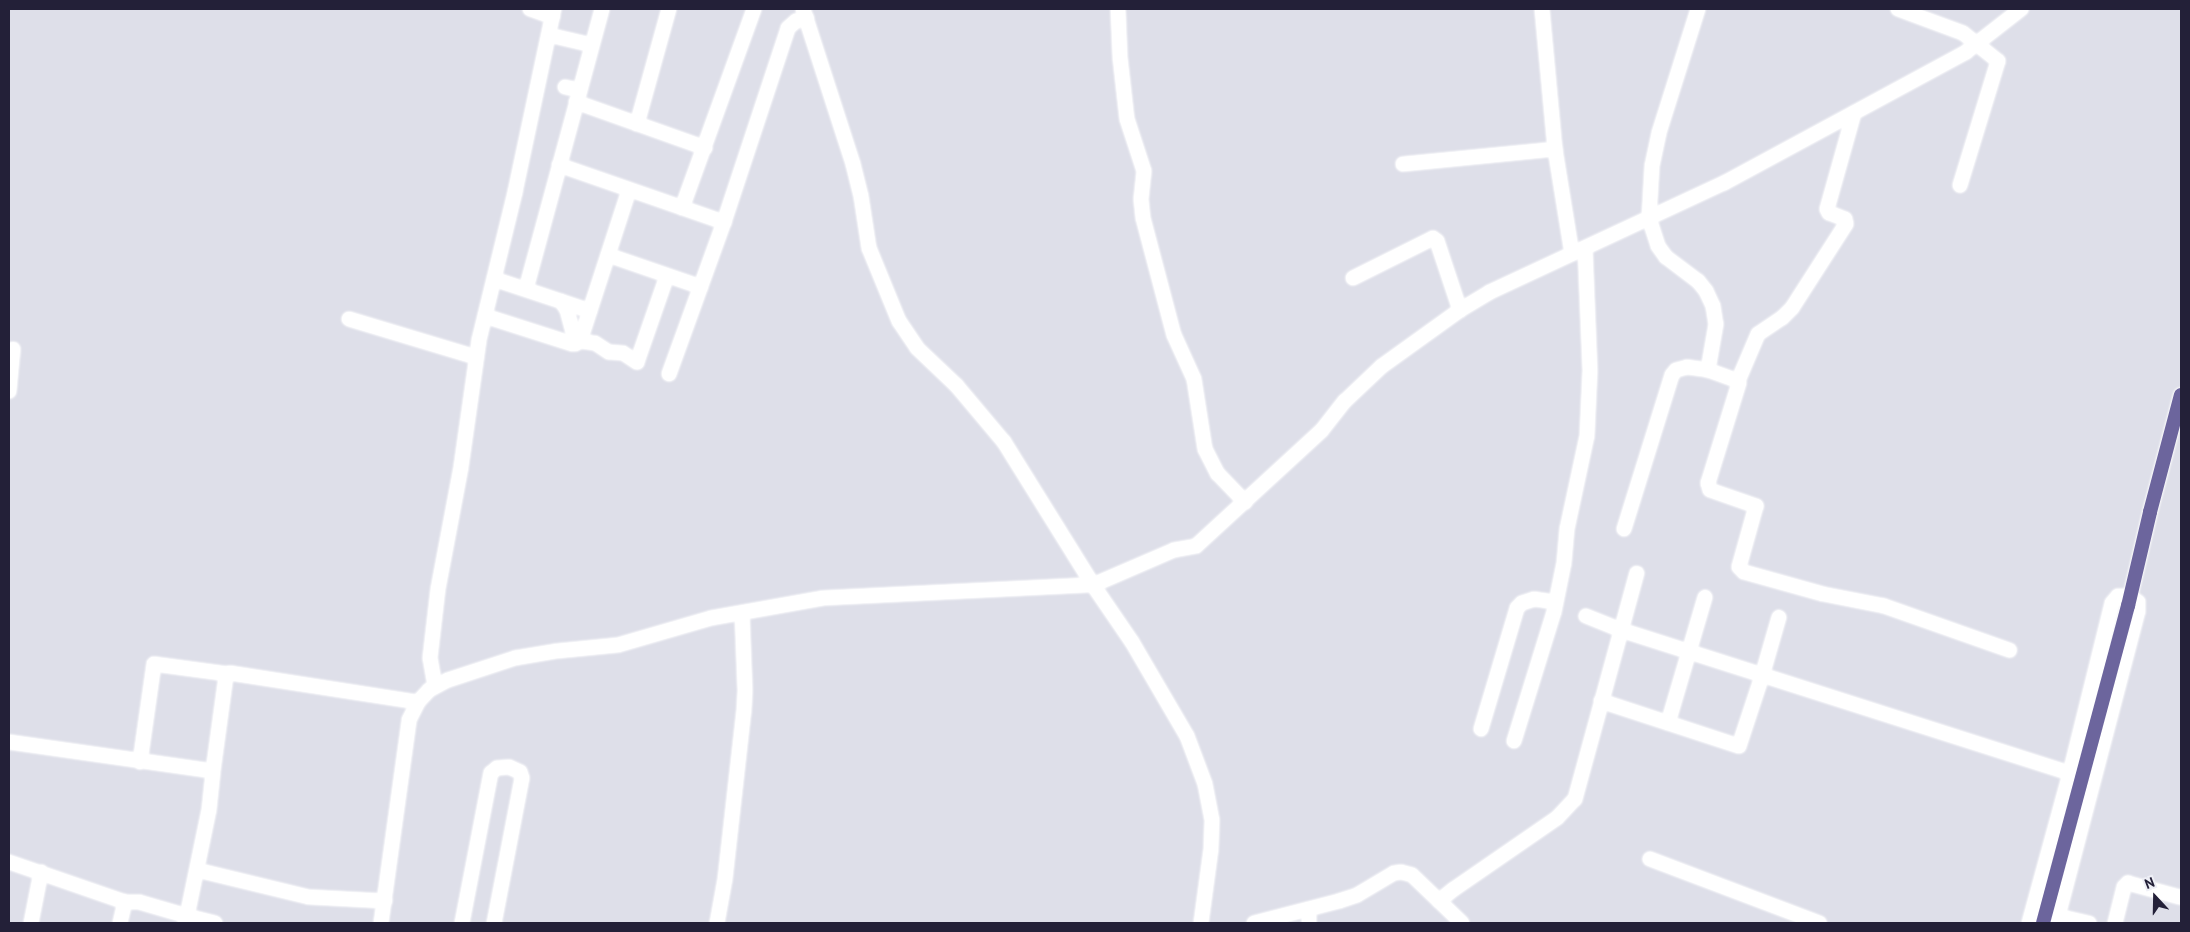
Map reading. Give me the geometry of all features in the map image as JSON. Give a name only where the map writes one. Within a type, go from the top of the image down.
[{"type":"main road","points":[[2043,923],[2129,601],[2181,395]]},
{"type":"street","points":[[435,686],[430,658],[436,598],[461,466],[476,357],[554,13],[530,9]]},
{"type":"street","points":[[526,289],[602,9]]},
{"type":"street","points":[[637,124],[669,9]]},
{"type":"street","points":[[682,208],[754,9]]},
{"type":"street","points":[[1118,9],[1120,57],[1126,110],[1130,134],[1141,158],[1144,172],[1141,200],[1143,218],[1174,335],[1194,379],[1205,449],[1218,474],[1246,502]]},
{"type":"street","points":[[1542,9],[1555,149],[1572,254]]},
{"type":"street","points":[[1698,9],[1659,133],[1652,166],[1649,218],[1658,246],[1666,257],[1698,281],[1706,291],[1713,306],[1716,324],[1708,370]]},
{"type":"street","points":[[1898,9],[1963,33],[1976,45],[1995,56],[1998,63],[1960,185]]},
{"type":"street","points":[[381,923],[409,720],[418,702],[435,686],[515,658],[557,651],[618,645],[711,618],[823,598],[1094,585],[1174,550],[1196,546],[1322,430],[1345,401],[1382,366],[1460,310],[1490,292],[1724,183],[1976,45],[2021,9]]},
{"type":"street","points":[[669,374],[724,222],[788,28],[805,14],[853,164],[861,196],[869,248],[899,320],[917,348],[957,386],[1004,442],[1132,642],[1187,736],[1205,784],[1212,820],[1212,849],[1201,923]]},
{"type":"street","points":[[549,35],[592,45]]},
{"type":"street","points":[[565,88],[637,124],[705,148]]},
{"type":"street","points":[[1854,112],[1828,209],[1829,213],[1845,220],[1846,224],[1792,308],[1782,318],[1758,334],[1738,381],[1740,386],[1708,483],[1710,490],[1756,506],[1738,565],[1740,569],[1824,594],[1884,606],[2008,650]]},
{"type":"street","points":[[1403,164],[1555,149]]},
{"type":"street","points":[[559,165],[724,222]]},
{"type":"street","points":[[578,343],[630,190]]},
{"type":"street","points":[[1353,278],[1434,238],[1460,310]]},
{"type":"street","points":[[1514,741],[1556,602],[1567,529],[1587,436],[1590,371],[1585,248]]},
{"type":"street","points":[[608,255],[701,287]]},
{"type":"street","points":[[485,316],[578,343],[595,343],[609,352],[623,353],[637,362],[668,276]]},
{"type":"street","points":[[494,279],[590,311]]},
{"type":"street","points":[[561,301],[567,310],[578,343]]},
{"type":"street","points":[[349,319],[476,357]]},
{"type":"street","points":[[9,391],[13,349]]},
{"type":"street","points":[[1624,529],[1672,375],[1676,370],[1687,367],[1708,370],[1738,381]]},
{"type":"street","points":[[1439,901],[1569,808],[1575,798],[1637,573]]},
{"type":"street","points":[[2029,923],[2070,774],[2112,603],[2118,596],[2129,601],[2138,602],[2138,611],[2057,919],[2089,923]]},
{"type":"street","points":[[1668,723],[1705,597]]},
{"type":"street","points":[[1481,729],[1517,608],[1522,603],[1534,599],[1556,602]]},
{"type":"street","points":[[716,923],[725,880],[744,704],[742,613]]},
{"type":"street","points":[[1586,616],[1621,630],[1688,652],[2070,774]]},
{"type":"street","points":[[1601,701],[1739,746],[1779,617]]},
{"type":"street","points":[[140,762],[154,664],[228,674],[234,672],[418,702]]},
{"type":"street","points":[[186,920],[209,810],[228,674]]},
{"type":"street","points":[[9,742],[214,771]]},
{"type":"street","points":[[462,923],[491,773],[497,768],[509,767],[520,772],[522,778],[494,923]]},
{"type":"street","points":[[1650,859],[1819,923]]},
{"type":"street","points":[[9,862],[125,902],[139,902],[186,920],[215,923]]},
{"type":"street","points":[[197,870],[309,897],[385,901]]},
{"type":"street","points":[[31,923],[41,872]]},
{"type":"street","points":[[1254,923],[1356,895],[1394,873],[1401,872],[1412,875],[1462,923]]},
{"type":"street","points":[[2115,923],[2124,887],[2128,883],[2180,897]]},
{"type":"street","points":[[120,923],[125,902]]},
{"type":"street","points":[[1309,909],[1309,923]]}]
